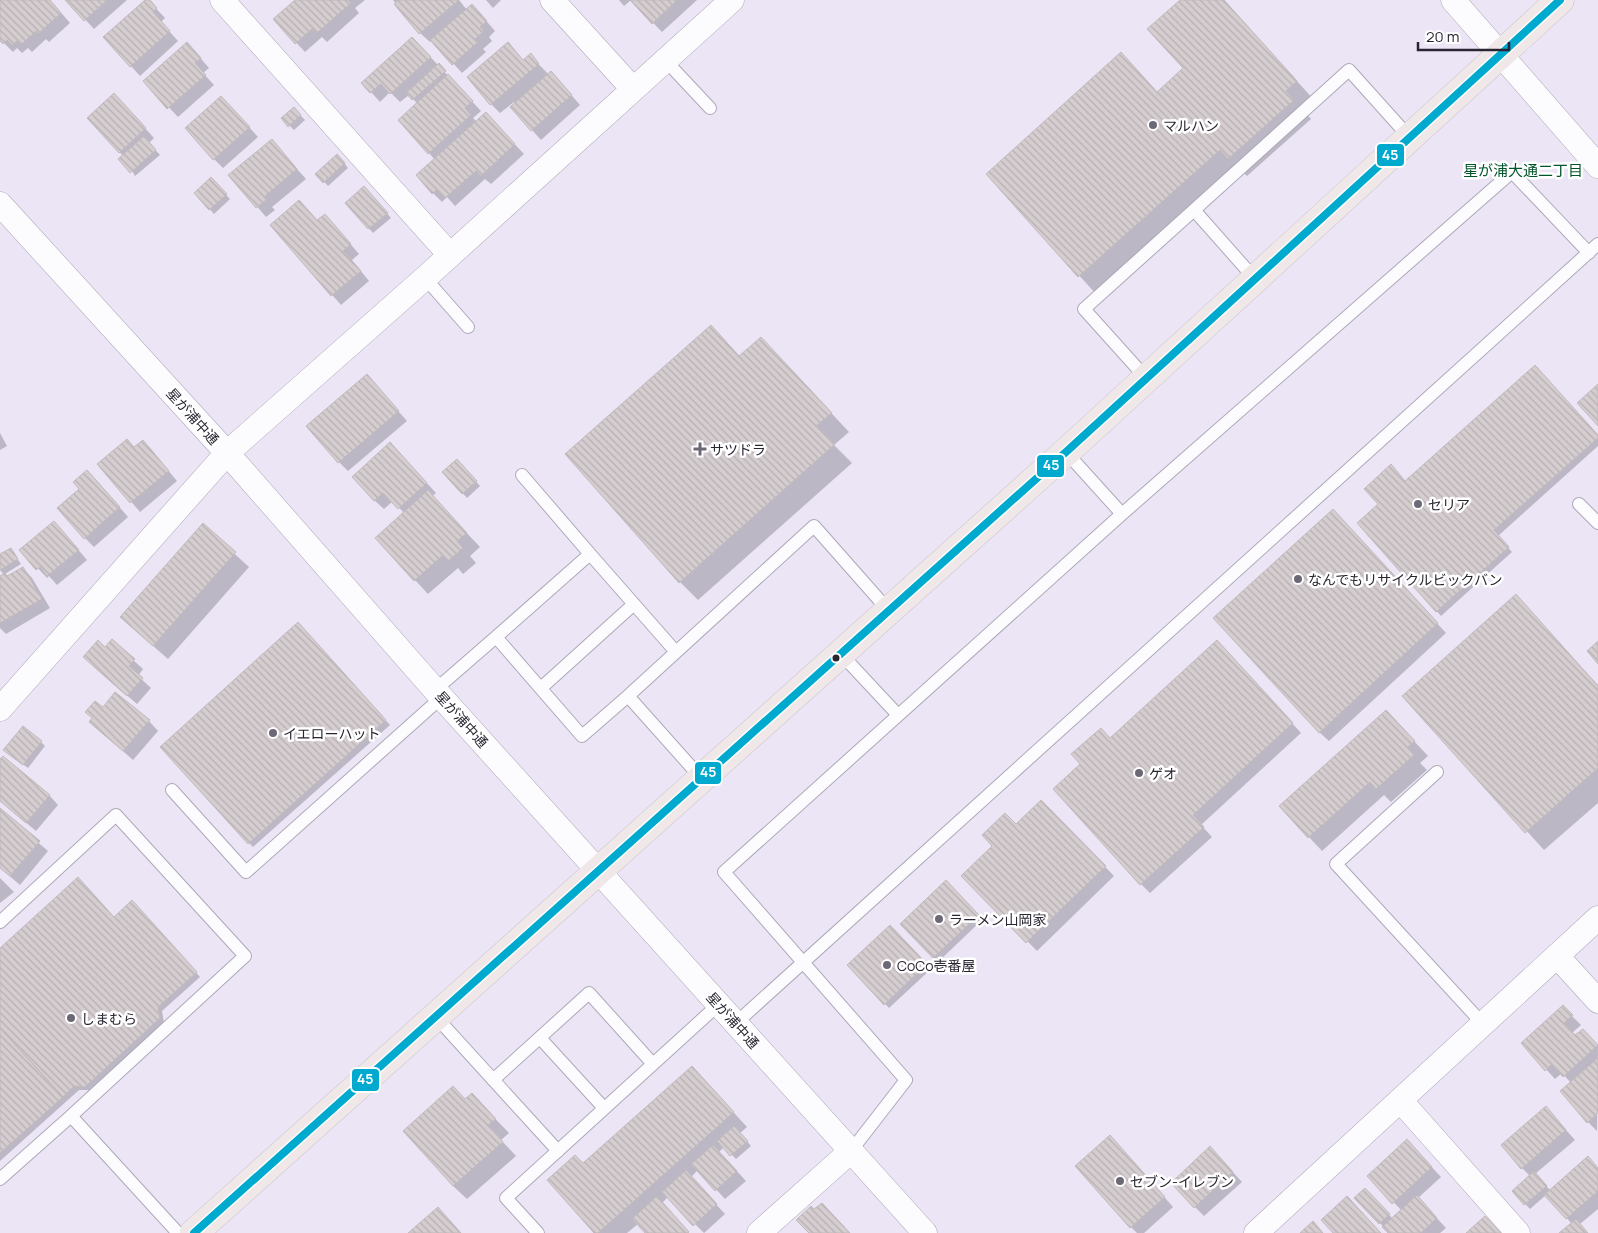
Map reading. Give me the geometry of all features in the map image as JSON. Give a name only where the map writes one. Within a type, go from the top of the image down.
[{"type":"highway","points":[[194,1233],[1066,452],[1560,0]]},
{"type":"street","points":[[222,0],[450,255]]},
{"type":"street","points":[[552,0],[633,89]]},
{"type":"street","points":[[3,697],[227,453],[425,278],[732,0]]},
{"type":"street","points":[[1453,0],[1598,166]]},
{"type":"street","name":"星が浦中通","points":[[0,204],[227,453],[599,872],[925,1233]]},
{"type":"street","points":[[1256,1233],[1598,918]]},
{"type":"street","points":[[1557,956],[1598,1001]]},
{"type":"street","points":[[1400,1100],[1518,1233]]},
{"type":"street","points":[[759,1233],[851,1151]]},
{"type":"lane","points":[[665,60],[710,108]]},
{"type":"lane","points":[[1146,378],[1084,309],[1349,70],[1410,138]]},
{"type":"lane","points":[[736,1023],[802,964],[1593,249],[1512,172],[1122,514],[724,872],[802,964],[906,1080],[851,1151]]},
{"type":"lane","points":[[1194,210],[1255,279]]},
{"type":"lane","points":[[425,278],[468,327]]},
{"type":"lane","points":[[1066,452],[1122,514]]},
{"type":"lane","points":[[522,475],[676,652]]},
{"type":"lane","points":[[1579,504],[1598,523]]},
{"type":"lane","points":[[496,637],[582,736],[814,526],[889,611]]},
{"type":"lane","points":[[172,790],[246,872],[439,693],[496,637],[590,554]]},
{"type":"lane","points":[[541,688],[634,604]]},
{"type":"lane","points":[[841,654],[898,714]]},
{"type":"lane","points":[[628,696],[702,779]]},
{"type":"lane","points":[[1436,772],[1336,864],[1483,1024]]},
{"type":"lane","points":[[0,922],[116,815],[245,956],[0,1179]]},
{"type":"lane","points":[[494,1080],[588,993],[653,1064]]},
{"type":"lane","points":[[538,1233],[506,1198],[719,1004]]},
{"type":"lane","points":[[436,1017],[558,1150]]},
{"type":"lane","points":[[540,1038],[604,1108]]},
{"type":"lane","points":[[71,1116],[178,1233]]},
{"type":"building","points":[[0,0],[50,0],[61,13],[38,34],[36,31],[22,44],[18,40],[12,45],[7,40],[3,44],[0,41]]},
{"type":"building","points":[[65,0],[107,0],[84,21]]},
{"type":"building","points":[[145,0],[150,0],[157,8],[153,12],[170,31],[130,67],[103,37]]},
{"type":"building","points":[[295,0],[348,0],[351,3],[317,33],[312,29],[295,44],[273,19]]},
{"type":"building","points":[[398,0],[459,0],[419,34],[394,4]]},
{"type":"building","points":[[630,0],[677,0],[652,24]]},
{"type":"building","name":"マルハン","points":[[1180,0],[1224,0],[1297,81],[1286,91],[1294,100],[1228,159],[1220,150],[1078,277],[986,174],[1121,52],[1157,92],[1183,68],[1147,29]]},
{"type":"building","points":[[472,4],[487,21],[480,27],[484,31],[475,39],[478,42],[452,65],[430,40]]},
{"type":"building","points":[[412,37],[431,57],[390,94],[381,84],[370,93],[361,83]]},
{"type":"building","points":[[187,42],[201,58],[195,63],[206,75],[167,109],[143,81]]},
{"type":"building","points":[[508,42],[523,60],[531,53],[539,64],[490,105],[467,77]]},
{"type":"building","points":[[439,63],[446,71],[412,100],[406,93]]},
{"type":"building","points":[[551,71],[572,95],[531,131],[510,107]]},
{"type":"building","points":[[448,74],[473,101],[465,108],[471,115],[428,154],[398,120]]},
{"type":"building","points":[[114,93],[146,128],[119,153],[87,118]]},
{"type":"building","points":[[221,96],[250,127],[213,160],[185,128]]},
{"type":"building","points":[[294,107],[301,115],[288,127],[281,118]]},
{"type":"building","points":[[486,112],[515,144],[481,176],[476,171],[445,198],[437,189],[432,194],[416,175]]},
{"type":"building","points":[[144,136],[156,150],[130,173],[118,159]]},
{"type":"building","points":[[272,139],[297,169],[264,197],[266,200],[256,208],[228,175]]},
{"type":"building","points":[[337,154],[345,163],[323,183],[315,174]]},
{"type":"building","points":[[211,177],[227,194],[209,210],[194,193]]},
{"type":"building","points":[[364,186],[388,213],[368,229],[345,203]]},
{"type":"building","points":[[299,200],[317,220],[325,214],[351,244],[343,251],[361,271],[331,296],[270,225]]},
{"type":"building","name":"サツドラ","points":[[711,325],[739,356],[761,337],[832,413],[816,426],[835,444],[679,583],[565,454]]},
{"type":"building","points":[[1535,365],[1598,435],[1598,438],[1494,530],[1509,547],[1436,612],[1357,523],[1378,504],[1364,489],[1391,464],[1405,481]]},
{"type":"building","points":[[367,374],[399,411],[338,463],[306,426]]},
{"type":"building","points":[[1598,384],[1598,426],[1577,403]]},
{"type":"building","points":[[127,439],[134,447],[143,440],[169,471],[130,503],[97,464]]},
{"type":"building","points":[[390,442],[427,483],[398,509],[383,493],[374,501],[352,477]]},
{"type":"building","points":[[457,459],[477,481],[462,494],[442,472]]},
{"type":"building","points":[[87,470],[120,507],[84,539],[57,508],[79,489],[73,482]]},
{"type":"building","points":[[428,490],[467,533],[457,541],[463,548],[448,561],[443,555],[414,581],[375,538]]},
{"type":"building","points":[[1333,509],[1438,623],[1319,733],[1213,618]]},
{"type":"building","points":[[54,521],[79,550],[47,576],[40,567],[36,570],[19,550]]},
{"type":"building","points":[[203,523],[236,552],[153,646],[120,617]]},
{"type":"building","points":[[11,548],[18,559],[0,570],[0,554]]},
{"type":"building","points":[[23,567],[42,599],[0,623],[0,576],[5,573],[7,576]]},
{"type":"building","points":[[1516,594],[1598,686],[1598,768],[1525,833],[1402,696]]},
{"type":"building","name":"イエローハット","points":[[298,622],[386,720],[248,844],[160,747]]},
{"type":"building","points":[[112,639],[135,659],[129,666],[143,678],[127,696],[83,657],[98,640],[105,647]]},
{"type":"building","points":[[1217,640],[1293,723],[1193,815],[1204,827],[1140,885],[1053,789],[1080,764],[1071,754],[1101,728],[1110,738]]},
{"type":"building","points":[[1598,641],[1598,664],[1587,651]]},
{"type":"building","points":[[115,692],[150,720],[123,751],[89,722],[92,718],[85,712],[95,701],[103,707]]},
{"type":"building","points":[[1386,710],[1415,741],[1407,748],[1414,755],[1376,789],[1370,782],[1308,838],[1279,806]]},
{"type":"building","points":[[23,726],[42,741],[23,765],[3,750]]},
{"type":"building","points":[[3,756],[50,795],[26,823],[0,801],[0,759]]},
{"type":"building","points":[[1041,800],[1106,866],[1026,943],[961,876],[992,846],[982,835],[1005,813],[1016,824]]},
{"type":"building","points":[[0,808],[40,841],[10,876],[0,868]]},
{"type":"building","points":[[78,877],[114,917],[132,900],[197,972],[158,1007],[160,1018],[85,1087],[74,1086],[63,1097],[0,1028],[0,948]]},
{"type":"building","name":"ラーメン山岡家","points":[[946,880],[979,915],[933,958],[900,924]]},
{"type":"building","name":"CoCo壱番屋","points":[[890,925],[927,964],[884,1005],[847,965]]},
{"type":"building","points":[[1563,1005],[1573,1015],[1564,1023],[1575,1035],[1583,1029],[1598,1045],[1563,1077],[1552,1064],[1545,1071],[1521,1043]]},
{"type":"building","points":[[0,1028],[63,1097],[0,1153]]},
{"type":"building","points":[[1598,1058],[1598,1113],[1587,1123],[1560,1091]]},
{"type":"building","points":[[692,1066],[734,1112],[598,1233],[594,1233],[547,1180],[575,1155],[583,1163]]},
{"type":"building","points":[[453,1086],[465,1099],[472,1093],[496,1119],[488,1125],[503,1142],[453,1186],[403,1131]]},
{"type":"building","points":[[1546,1106],[1566,1130],[1521,1169],[1501,1145]]},
{"type":"building","points":[[734,1126],[748,1141],[730,1156],[717,1141]]},
{"type":"building","name":"セブン-イレブン","points":[[1110,1135],[1165,1197],[1130,1228],[1075,1166]]},
{"type":"building","points":[[1407,1139],[1432,1167],[1392,1204],[1367,1176]]},
{"type":"building","points":[[713,1145],[737,1171],[715,1191],[691,1164]]},
{"type":"building","points":[[1210,1146],[1233,1172],[1194,1208],[1171,1183]]},
{"type":"building","points":[[1588,1156],[1598,1168],[1598,1191],[1566,1219],[1544,1195]]},
{"type":"building","points":[[686,1170],[717,1204],[693,1226],[662,1192]]},
{"type":"building","points":[[1534,1171],[1547,1186],[1524,1205],[1512,1191]]},
{"type":"building","points":[[1365,1188],[1390,1214],[1379,1224],[1354,1198]]},
{"type":"building","points":[[1417,1195],[1437,1218],[1421,1233],[1388,1233],[1382,1227]]},
{"type":"building","points":[[657,1196],[689,1232],[645,1233],[632,1219]]},
{"type":"building","points":[[1347,1196],[1381,1233],[1333,1233],[1321,1220]]},
{"type":"building","points":[[822,1203],[850,1233],[809,1233],[796,1220],[811,1206],[814,1209]]},
{"type":"building","points":[[438,1207],[461,1233],[408,1233]]},
{"type":"building","points":[[1485,1216],[1501,1233],[1466,1233]]},
{"type":"building","points":[[1576,1219],[1588,1233],[1559,1233]]},
{"type":"building","points":[[1313,1221],[1323,1233],[1300,1233]]},
{"type":"transit line","name":"45","points":[[194,1233],[1066,452],[1560,0]]},
{"type":"place","name":"マルハン","points":[[1153,125]]},
{"type":"place","name":"サツドラ","points":[[700,449]]},
{"type":"place","name":"セリア","points":[[1418,504]]},
{"type":"place","name":"なんでもリサイクルビックバン","points":[[1298,579]]},
{"type":"place","name":"イエローハット","points":[[273,733]]},
{"type":"place","name":"ゲオ","points":[[1139,773]]},
{"type":"place","name":"ラーメン山岡家","points":[[939,919]]},
{"type":"place","name":"CoCo壱番屋","points":[[887,965]]},
{"type":"place","name":"しまむら","points":[[71,1018]]},
{"type":"place","name":"セブン-イレブン","points":[[1120,1181]]},
{"type":"district","name":"星が浦大通二丁目","points":[[1523,170]]}]
